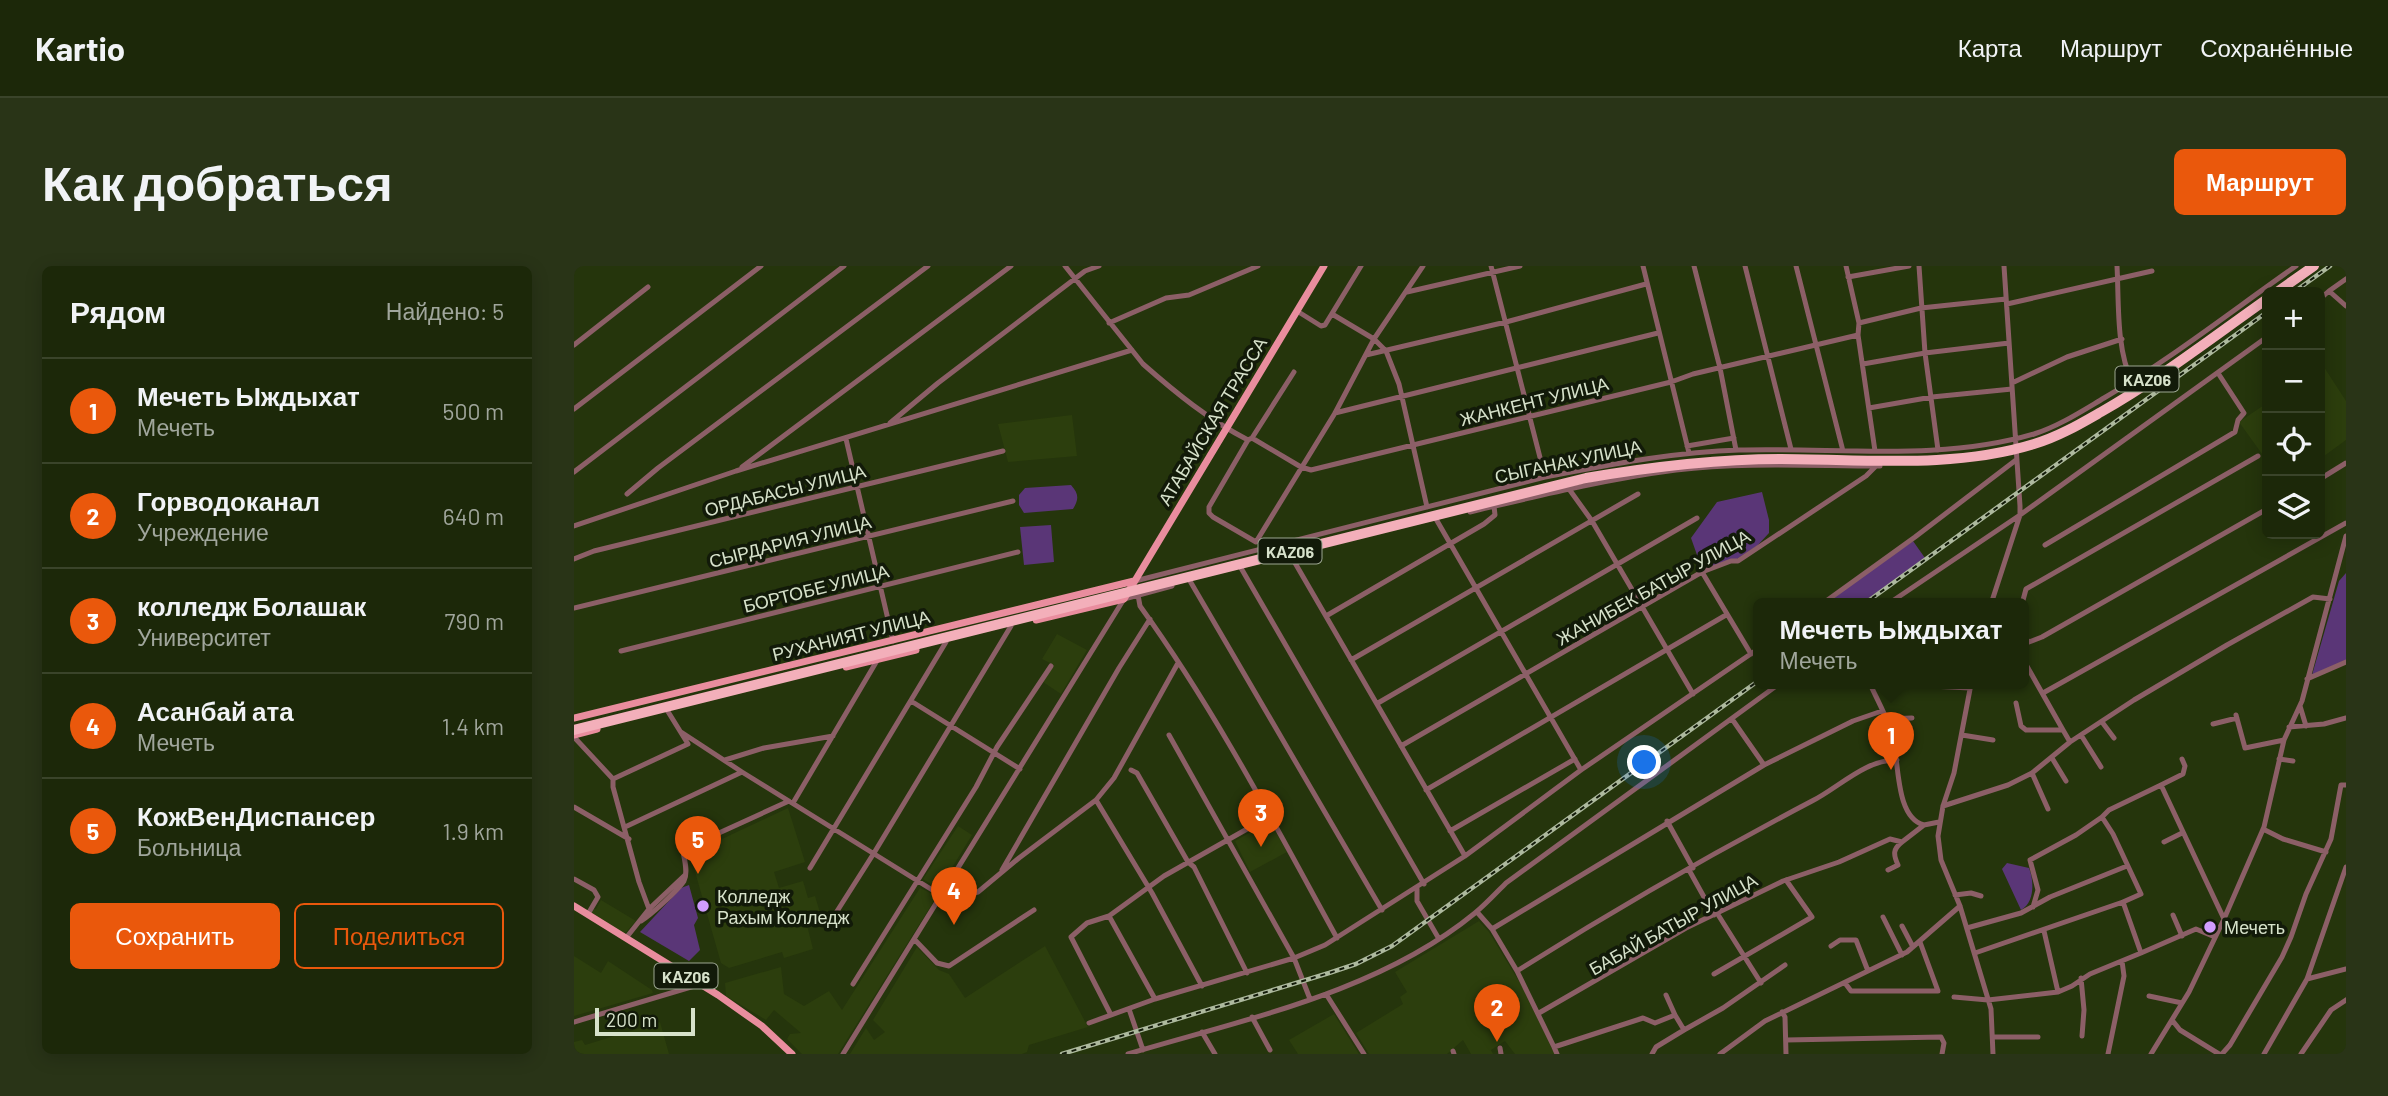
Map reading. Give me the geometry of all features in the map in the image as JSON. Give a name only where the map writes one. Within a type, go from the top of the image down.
[{"type":"highway","name":"KАZ06","points":[[2278,287],[2306,266]]},
{"type":"highway","points":[[2284,287],[2314,266]]},
{"type":"highway","name":"KАZ06","points":[[574,734],[1544,487],[1618,472],[1736,460],[1924,460],[2016,449],[2054,437],[2115,404],[2262,299]]},
{"type":"highway","name":"KАZ06","points":[[574,724],[1131,591]]},
{"type":"main road","name":"АТАБАЙСКАЯ ТРАССА","points":[[1131,591],[1324,266]]},
{"type":"main road","name":"РУХАНИЯТ УЛИЦА","points":[[574,734],[1011,626],[1131,591]]},
{"type":"main road","name":"РУХАНИЯТ УЛИЦА","points":[[574,718],[893,641],[1131,591]]},
{"type":"main road","name":"KАZ06","points":[[574,906],[701,984],[762,1026],[792,1054]]},
{"type":"street","points":[[574,409],[761,266]]},
{"type":"street","points":[[574,472],[844,266]]},
{"type":"street","points":[[627,494],[928,266]]},
{"type":"street","points":[[736,471],[1011,266]]},
{"type":"street","points":[[1065,266],[1109,323],[1156,375],[1225,429],[1250,439],[1301,467]]},
{"type":"street","points":[[888,425],[938,383],[1086,271],[1099,266]]},
{"type":"street","points":[[1109,323],[1166,298],[1189,295],[1258,266]]},
{"type":"street","points":[[1297,311],[1321,326],[1325,325],[1362,266]]},
{"type":"street","points":[[1294,372],[1209,507],[1209,513],[1213,517],[1256,542],[1335,413],[1374,339],[1423,266]]},
{"type":"street","points":[[1491,266],[1545,477]]},
{"type":"street","points":[[1407,292],[1520,266]]},
{"type":"street","points":[[1643,266],[1688,450],[1734,438]]},
{"type":"street","points":[[1694,266],[1720,369],[1736,450]]},
{"type":"street","points":[[1745,266],[1791,449]]},
{"type":"street","points":[[1796,266],[1843,451]]},
{"type":"street","points":[[1846,266],[1858,323],[1875,451]]},
{"type":"street","points":[[1848,277],[1909,266]]},
{"type":"street","points":[[1919,266],[1925,353],[1938,450]]},
{"type":"street","points":[[1993,598],[2020,515],[2004,266]]},
{"type":"street","points":[[2117,266],[2122,339],[2127,372],[2132,382]]},
{"type":"street","points":[[1830,598],[1915,537],[2034,434],[2067,420],[2132,382],[2296,266]]},
{"type":"street","points":[[1858,323],[1921,309],[2006,301],[2152,271]]},
{"type":"street","points":[[2325,295],[2346,279]]},
{"type":"street","points":[[1366,355],[1506,322],[1646,284]]},
{"type":"street","points":[[574,345],[648,287]]},
{"type":"street","points":[[2329,291],[2345,303]]},
{"type":"street","points":[[1332,314],[1374,339],[1386,351],[1399,384],[1427,507]]},
{"type":"street","points":[[1335,413],[1658,332]]},
{"type":"street","name":"ЖАНКЕНТ УЛИЦА","points":[[1301,467],[1311,470],[1858,335]]},
{"type":"street","points":[[1869,408],[2012,386],[2067,357],[2122,339]]},
{"type":"street","points":[[1897,598],[2020,515],[2262,341]]},
{"type":"street","points":[[1863,364],[2009,343]]},
{"type":"street","points":[[574,526],[736,471],[1132,350]]},
{"type":"street","points":[[2045,545],[2235,432],[2238,420],[2244,413],[2218,373]]},
{"type":"street","points":[[846,439],[893,641]]},
{"type":"street","points":[[843,1054],[1131,591],[1190,581],[1436,519],[1649,474],[1765,464],[1876,466],[1957,462],[2016,449]]},
{"type":"street","name":"СЫГАНАК УЛИЦА","points":[[1131,591],[1427,507],[1545,477],[1688,450],[2016,449]]},
{"type":"street","name":"ОРДАБАСЫ УЛИЦА","points":[[574,559],[594,551],[1003,451]]},
{"type":"street","points":[[2024,598],[2026,589],[2258,456]]},
{"type":"street","points":[[2325,476],[2346,463]]},
{"type":"street","name":"ЖАНИБЕК БАТЫР УЛИЦА","points":[[1401,746],[1702,572],[1738,561],[1866,476],[1876,466]]},
{"type":"street","points":[[1569,489],[1592,521],[1693,694]]},
{"type":"street","points":[[1351,660],[1638,494]]},
{"type":"street","name":"СЫРДАРИЯ УЛИЦА","points":[[574,608],[1013,501]]},
{"type":"street","points":[[1326,616],[1491,520],[1494,506]]},
{"type":"street","points":[[2029,642],[2262,512]]},
{"type":"street","points":[[1378,703],[1697,518]]},
{"type":"street","points":[[1436,519],[1581,770]]},
{"type":"street","points":[[2043,693],[2346,523]]},
{"type":"street","points":[[2151,1054],[2182,1003],[2224,919],[2263,829],[2269,813],[2284,740],[2300,706],[2338,574],[2346,536]]},
{"type":"street","name":"БОРТОБЕ УЛИЦА","points":[[621,651],[1018,552]]},
{"type":"street","points":[[1291,556],[1465,856]]},
{"type":"street","points":[[1241,568],[1424,884]]},
{"type":"street","points":[[2338,574],[2346,569]]},
{"type":"street","points":[[1089,1023],[1155,999],[1294,958],[1338,937],[1465,856],[1581,770],[1751,654],[1702,572]]},
{"type":"street","points":[[1190,581],[1382,910]]},
{"type":"street","points":[[1131,591],[1212,715],[1338,937]]},
{"type":"street","points":[[1943,806],[2008,785],[2032,773],[2070,742],[2206,658],[2313,597],[2330,599]]},
{"type":"street","points":[[1426,790],[1727,615]]},
{"type":"street","points":[[999,874],[1150,619]]},
{"type":"street","points":[[827,927],[1011,626]]},
{"type":"street","points":[[810,868],[947,642]]},
{"type":"street","points":[[625,939],[683,882],[683,852],[686,848],[791,802],[878,660]]},
{"type":"street","points":[[2307,679],[2346,662]]},
{"type":"street","points":[[954,876],[974,893],[1097,800],[1114,778],[1178,663]]},
{"type":"street","points":[[853,984],[1051,666]]},
{"type":"street","points":[[2029,669],[2070,742]]},
{"type":"street","points":[[1128,1054],[1148,1051],[1326,994],[1363,980],[1439,939],[1477,912],[1506,883],[1772,689]]},
{"type":"street","points":[[1872,689],[1891,731],[1902,799],[1913,817],[1919,824],[1924,825]]},
{"type":"street","points":[[1970,689],[1938,836],[1941,860],[1960,906],[1988,1000],[1993,1054]]},
{"type":"street","points":[[911,701],[1020,769]]},
{"type":"street","points":[[2016,703],[2021,726],[2026,730],[2063,730]]},
{"type":"street","points":[[2300,706],[2306,726]]},
{"type":"street","points":[[613,779],[688,744],[667,710]]},
{"type":"street","points":[[1492,929],[1667,821],[1764,765],[1853,721],[1882,711]]},
{"type":"street","points":[[2213,724],[2236,717],[2245,748],[2284,740]]},
{"type":"street","points":[[1886,719],[1912,718]]},
{"type":"street","points":[[2289,727],[2346,718]]},
{"type":"street","points":[[1732,719],[1764,765]]},
{"type":"street","points":[[2102,722],[2114,738]]},
{"type":"street","points":[[681,732],[942,895]]},
{"type":"street","points":[[574,734],[613,779],[639,882],[649,909]]},
{"type":"street","points":[[1962,735],[1993,740]]},
{"type":"street","points":[[2081,735],[2101,767]]},
{"type":"street","points":[[725,760],[764,748],[832,736]]},
{"type":"street","points":[[1169,736],[1294,958],[1310,999]]},
{"type":"street","points":[[2052,758],[2066,781]]},
{"type":"street","points":[[1450,831],[1575,759]]},
{"type":"street","points":[[2032,907],[2038,890],[2030,860],[2067,840],[2121,803],[2183,774],[2185,766],[2182,759]]},
{"type":"street","points":[[2279,759],[2293,761]]},
{"type":"street","points":[[1517,971],[1866,769],[1880,762],[1897,760]]},
{"type":"street","points":[[1131,770],[1137,773],[1188,862],[1194,867],[1247,973]]},
{"type":"street","points":[[625,827],[742,772]]},
{"type":"street","points":[[2032,773],[2048,809]]},
{"type":"street","points":[[2161,785],[2224,919]]},
{"type":"street","points":[[2172,1020],[2180,1030],[2220,1054],[2282,957],[2334,831],[2341,785],[2346,785]]},
{"type":"street","points":[[1097,800],[1202,986]]},
{"type":"street","points":[[574,807],[629,839]]},
{"type":"street","points":[[1111,1015],[1071,938],[1087,923],[1110,916],[1188,862],[1270,816]]},
{"type":"street","points":[[1975,953],[2044,931],[2141,894],[2113,834],[2102,817]]},
{"type":"street","points":[[1667,821],[1715,914],[1761,983]]},
{"type":"street","name":"БАБАЙ БАТЫР УЛИЦА","points":[[1888,870],[1898,864],[1895,847],[1924,825],[1939,822]]},
{"type":"street","points":[[2263,829],[2326,852]]},
{"type":"street","points":[[2164,842],[2182,833]]},
{"type":"street","name":"БАБАЙ БАТЫР УЛИЦА","points":[[1539,1013],[1715,914],[1786,880],[1839,862],[1890,839],[1902,842]]},
{"type":"street","points":[[1967,928],[2000,920],[2127,866]]},
{"type":"street","points":[[2264,1054],[2307,979],[2346,867]]},
{"type":"street","points":[[641,921],[649,909],[685,875]]},
{"type":"street","points":[[574,879],[594,890],[598,897],[588,914]]},
{"type":"street","points":[[1714,974],[1812,916],[1786,880]]},
{"type":"street","points":[[1417,888],[1417,901],[1439,939]]},
{"type":"street","points":[[1955,895],[1971,893],[1981,897]]},
{"type":"street","points":[[2123,902],[2141,953]]},
{"type":"street","points":[[1720,1054],[1765,1021],[1902,955],[1960,906]]},
{"type":"street","points":[[915,940],[937,964],[949,965],[1034,911]]},
{"type":"street","points":[[1477,912],[1492,929],[1517,971],[1557,1054]]},
{"type":"street","points":[[2173,915],[2182,936]]},
{"type":"street","points":[[1110,916],[1155,999]]},
{"type":"street","points":[[1883,917],[1902,955]]},
{"type":"street","points":[[1902,926],[1913,947]]},
{"type":"street","points":[[1954,997],[1988,1000],[2058,992],[2072,986],[2081,978],[2196,929],[2215,937]]},
{"type":"street","points":[[2044,931],[2058,992]]},
{"type":"street","points":[[1831,946],[1840,940],[1856,940],[1868,971]]},
{"type":"street","points":[[1845,983],[1851,991],[1938,991],[1920,942]]},
{"type":"street","points":[[2108,1054],[2124,976],[2122,961]]},
{"type":"street","points":[[1652,1054],[1656,1047],[1723,1008],[1785,965]]},
{"type":"street","points":[[2307,979],[2346,969]]},
{"type":"street","points":[[2081,978],[2084,1010],[2082,1036]]},
{"type":"street","points":[[574,1022],[701,984]]},
{"type":"street","points":[[1326,994],[1364,1054]]},
{"type":"street","points":[[1665,995],[1684,1030]]},
{"type":"street","points":[[2149,996],[2182,1003]]},
{"type":"street","points":[[2301,1054],[2325,1016],[2346,1000]]},
{"type":"street","points":[[1129,1009],[1148,1051]]},
{"type":"street","points":[[1782,1012],[1786,1054]]},
{"type":"street","points":[[1554,1047],[1643,1018],[1655,1023],[1675,1016]]},
{"type":"street","points":[[1252,1017],[1270,1050]]},
{"type":"street","points":[[1202,1032],[1214,1054]]},
{"type":"street","points":[[1786,1040],[1941,1037],[1944,1044],[1942,1054]]},
{"type":"street","points":[[1993,1037],[2038,1037]]},
{"type":"shaded area","points":[[2325,369],[2346,401],[2346,440],[2325,455]]},
{"type":"shaded area","points":[[2262,406],[2262,454],[2239,422]]},
{"type":"shaded area","points":[[1072,415],[1077,456],[1008,462],[998,424]]},
{"type":"shaded area","points":[[1071,485],[1077,497],[1073,509],[1024,513],[1019,505],[1019,495],[1025,488]]},
{"type":"shaded area","points":[[1762,492],[1769,520],[1769,533],[1757,546],[1737,559],[1702,569],[1691,538],[1717,502]]},
{"type":"shaded area","points":[[1051,525],[1054,562],[1024,565],[1020,527]]},
{"type":"shaded area","points":[[1913,541],[1925,558],[1869,598],[1832,598]]},
{"type":"shaded area","points":[[2346,573],[2346,660],[2312,675],[2339,581]]},
{"type":"shaded area","points":[[1057,634],[1087,650],[1061,694],[1043,682],[1054,665],[1042,659]]},
{"type":"shaded area","points":[[788,808],[805,862],[774,872],[779,888],[803,881],[808,898],[815,896],[821,916],[806,921],[813,949],[784,958],[782,952],[729,968],[721,963],[690,854]]},
{"type":"shaded area","points":[[1270,821],[1287,852],[1250,872],[1235,841]]},
{"type":"shaded area","points":[[958,826],[972,835],[939,889],[923,879]]},
{"type":"shaded area","points":[[2007,863],[2029,868],[2031,873],[2031,897],[2026,907],[2021,910],[2002,869]]},
{"type":"shaded area","points":[[689,885],[698,918],[694,925],[700,950],[689,961],[640,932],[681,888]]},
{"type":"shaded area","points":[[920,888],[937,896],[838,1054],[802,1054],[787,1039],[790,1034],[801,1033],[774,1010],[766,1020],[726,996],[725,983],[781,967],[784,994],[804,1006],[829,991],[842,1010]]},
{"type":"shaded area","points":[[601,900],[636,921],[623,933],[585,910],[596,909]]},
{"type":"shaded area","points":[[1479,921],[1489,932],[1529,998],[1555,1054],[1515,1054],[1505,1041],[1491,1050],[1493,1054],[1471,1054],[1463,1040],[1447,1054],[1369,1054],[1356,1033],[1403,1004],[1400,997],[1407,992],[1395,972]]},
{"type":"shaded area","points":[[1045,946],[1088,1027],[1029,1045],[1027,1052],[1022,1054],[850,1054],[866,1028],[874,1040],[885,1032],[873,1020],[917,947],[939,970],[949,974],[965,998]]},
{"type":"shaded area","points":[[574,956],[601,973],[608,961],[653,993],[574,1016]]},
{"type":"shaded area","points":[[1334,1014],[1359,1054],[1298,1054],[1289,1040]]},
{"type":"shaded area","points":[[660,1022],[669,1054],[574,1054],[574,1042],[582,1040],[585,1045]]},
{"type":"railway","points":[[2301,287],[2330,266]]},
{"type":"railway","points":[[1872,598],[2262,316]]},
{"type":"railway","points":[[1062,1054],[1329,973],[1356,964],[1392,946],[1753,685]]},
{"type":"place","name":"Мечеть Ыждыхат","points":[[1891,770]]},
{"type":"place","name":"колледж Болашак","points":[[1261,847]]},
{"type":"place","name":"КожВенДиспансер","points":[[698,874]]},
{"type":"place","name":"Колледж Рахым Колледж","points":[[703,906]]},
{"type":"place","name":"Асанбай ата","points":[[954,925]]},
{"type":"place","name":"Мечеть","points":[[2210,927]]},
{"type":"place","name":"Горводоканал","points":[[1497,1042]]}]
